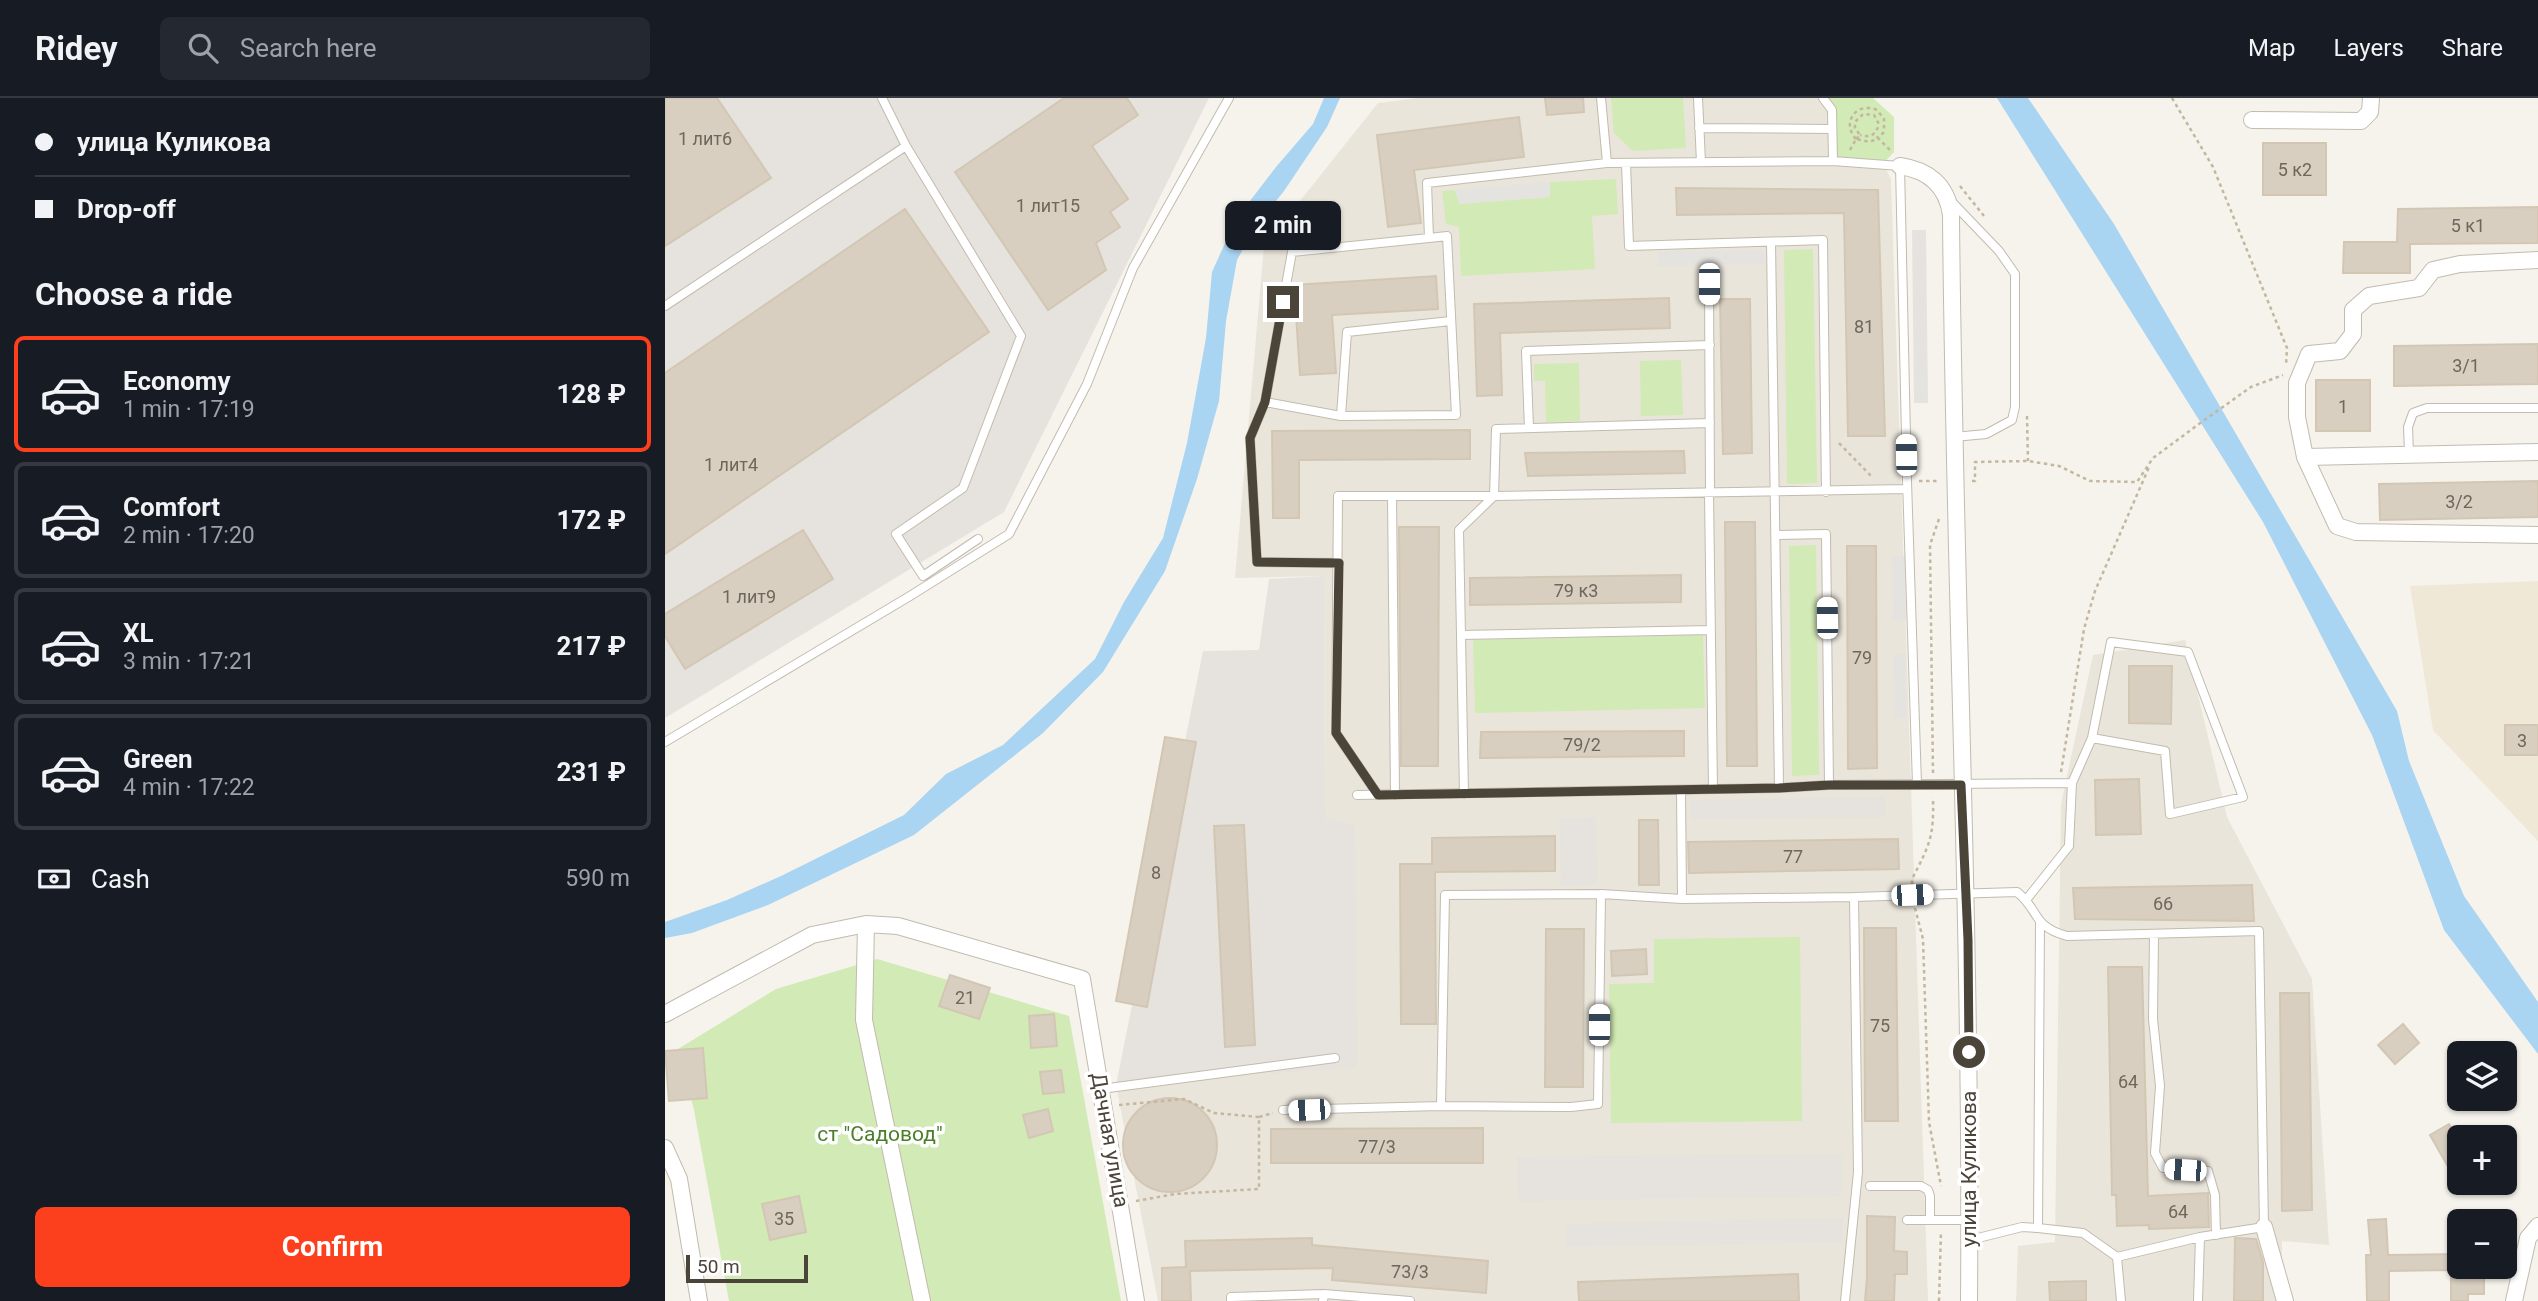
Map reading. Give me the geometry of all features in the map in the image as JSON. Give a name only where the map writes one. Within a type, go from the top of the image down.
[{"type":"street","points":[[2252,120],[2361,121],[2370,112],[2371,98]]},
{"type":"street","points":[[1897,160],[1923,171],[1939,184],[1945,194]]},
{"type":"street","name":"улица Куликова","points":[[1945,194],[1951,215],[1961,785],[1968,940],[1969,1301]]},
{"type":"street","points":[[2538,260],[2460,264],[2433,270],[2419,288],[2369,296],[2353,310],[2353,334],[2340,351],[2309,354],[2297,383],[2297,417],[2305,457],[2337,526],[2356,532],[2538,535]]},
{"type":"street","points":[[2305,457],[2538,452]]},
{"type":"street","points":[[665,1014],[812,934],[866,924],[864,1020],[922,1301]]},
{"type":"street","name":"Дачная улица","points":[[866,924],[898,926],[1082,979],[1136,1301]]},
{"type":"street","points":[[665,1148],[679,1179],[699,1301]]},
{"type":"street","points":[[2514,1301],[2529,1238],[2538,1226]]},
{"type":"street","points":[[2264,1227],[2285,1301]]},
{"type":"lane","points":[[882,98],[907,146],[1021,336],[963,488],[896,534],[923,576],[978,539]]},
{"type":"lane","points":[[665,742],[899,603],[1009,534],[1087,384],[1133,268],[1229,98]]},
{"type":"lane","points":[[1601,98],[1607,163]]},
{"type":"lane","points":[[1698,98],[1701,162]]},
{"type":"lane","points":[[1823,98],[1832,110],[1833,161]]},
{"type":"lane","points":[[1699,128],[1832,129]]},
{"type":"lane","points":[[665,306],[907,146]]},
{"type":"lane","points":[[1429,238],[1427,183],[1607,163],[1897,160],[1917,785]]},
{"type":"lane","points":[[1626,163],[1629,246],[1823,240],[1826,492]]},
{"type":"lane","points":[[1945,194],[1999,251],[2015,274],[2015,407],[2012,420],[1986,434],[1954,437]]},
{"type":"lane","points":[[1265,402],[1341,416],[1456,415],[1447,236],[1292,252],[1265,402],[1250,438],[1257,562],[1339,563]]},
{"type":"lane","points":[[1771,242],[1779,788]]},
{"type":"lane","points":[[1709,284],[1713,789]]},
{"type":"lane","points":[[1341,416],[1347,332],[1451,321]]},
{"type":"lane","points":[[1529,428],[1527,351],[1710,345]]},
{"type":"lane","points":[[2409,453],[2408,427],[2413,412],[2427,408],[2538,408]]},
{"type":"lane","points":[[1464,793],[1459,530],[1495,496],[1496,429],[1710,422]]},
{"type":"lane","points":[[1378,795],[1336,733],[1339,496],[1776,493],[1885,490],[1907,485]]},
{"type":"lane","points":[[1392,496],[1395,795]]},
{"type":"lane","points":[[1776,535],[1826,534],[1829,785]]},
{"type":"lane","points":[[1461,635],[1711,630]]},
{"type":"lane","points":[[2027,900],[2069,846],[2072,783],[2092,737],[2111,642],[2188,652],[2243,797],[2170,814],[2165,751],[2092,737]]},
{"type":"lane","points":[[1357,795],[2072,783]]},
{"type":"lane","points":[[1681,790],[1682,899]]},
{"type":"lane","points":[[1441,1106],[1444,895],[1601,894],[1682,899],[2017,892],[2027,900],[2040,923],[2051,932],[2067,936],[2259,931],[2264,1227],[2200,1237],[2116,1257]]},
{"type":"lane","points":[[1283,1110],[1441,1106],[1571,1107],[1598,1104],[1601,894]]},
{"type":"lane","points":[[1845,1301],[1858,1172],[1854,897]]},
{"type":"lane","points":[[2038,1228],[2040,923]]},
{"type":"lane","points":[[2154,935],[2153,1019],[2160,1086],[2155,1153],[2163,1168],[2208,1171],[2214,1195],[2216,1235]]},
{"type":"lane","points":[[1101,1089],[1335,1058]]},
{"type":"lane","points":[[1870,1185],[1921,1186],[1928,1190],[1930,1220]]},
{"type":"lane","points":[[1907,1220],[1969,1220]]},
{"type":"lane","points":[[1969,1240],[2022,1227],[2083,1233],[2116,1257],[2121,1301]]},
{"type":"lane","points":[[2198,1301],[2200,1237]]},
{"type":"lane","points":[[1231,1301],[1231,1297],[1410,1301]]},
{"type":"path","points":[[1907,485],[1955,480],[1975,481],[1975,462],[2028,461],[2059,466],[2090,481],[2137,482],[2153,458],[2251,387],[2285,374],[2287,348],[2213,167],[2172,98]]},
{"type":"path","points":[[1865,107],[1877,110],[1885,124],[1884,132],[1870,142],[1856,139],[1849,126],[1855,111],[1865,107]]},
{"type":"path","points":[[1874,115],[1877,110]]},
{"type":"path","points":[[1855,111],[1860,116]]},
{"type":"path","points":[[1855,125],[1860,116],[1867,113],[1874,115],[1879,124]]},
{"type":"path","points":[[1879,124],[1885,124]]},
{"type":"path","points":[[1860,135],[1874,133],[1879,124]]},
{"type":"path","points":[[1849,126],[1855,125]]},
{"type":"path","points":[[1855,125],[1860,135]]},
{"type":"path","points":[[1874,133],[1897,160]]},
{"type":"path","points":[[1848,154],[1860,135]]},
{"type":"path","points":[[1958,184],[1984,216]]},
{"type":"path","points":[[2027,409],[2028,461]]},
{"type":"path","points":[[1825,429],[1885,490]]},
{"type":"path","points":[[2060,784],[2084,629],[2095,592],[2153,458]]},
{"type":"path","points":[[1103,1107],[1184,1099],[1214,1113],[1259,1117],[1283,1110]]},
{"type":"path","points":[[1121,1203],[1175,1194],[1259,1189],[1259,1117]]},
{"type":"shaded area","points":[[665,98],[1209,98],[1004,512],[665,718]]},
{"type":"shaded area","points":[[1418,98],[1850,98],[1891,179],[1928,1301],[1158,1301],[1116,1085],[1357,1066],[1325,818],[1324,576],[1235,578],[1264,246],[1378,103]]},
{"type":"shaded area","points":[[1550,182],[1550,197],[1459,204],[1455,190]]},
{"type":"shaded area","points":[[1912,230],[1926,230],[1928,403],[1914,403]]},
{"type":"shaded area","points":[[1764,250],[1765,264],[1658,266],[1658,251]]},
{"type":"shaded area","points":[[1905,556],[1906,620],[1893,621],[1892,557]]},
{"type":"shaded area","points":[[1324,576],[1325,818],[1355,825],[1357,1067],[1116,1085],[1203,651],[1259,650],[1269,579]]},
{"type":"shaded area","points":[[2538,581],[2538,841],[2433,730],[2410,586]]},
{"type":"shaded area","points":[[2185,640],[2227,817],[2312,979],[2329,1245],[2282,1241],[2282,1301],[2016,1301],[2018,1246],[2055,1242],[2061,804],[2093,655]]},
{"type":"shaded area","points":[[1893,655],[1905,655],[1907,718],[1895,718]]},
{"type":"shaded area","points":[[1885,797],[1885,817],[1690,819],[1690,800]]},
{"type":"shaded area","points":[[1596,817],[1597,885],[1561,886],[1560,818]]},
{"type":"shaded area","points":[[1841,1154],[1841,1196],[1518,1201],[1517,1157]]},
{"type":"shaded area","points":[[1843,1218],[1842,1242],[1566,1247],[1566,1224]]},
{"type":"green space","points":[[1611,98],[1683,98],[1686,148],[1633,151],[1614,133]]},
{"type":"green space","points":[[1823,98],[1873,98],[1894,117],[1894,152],[1883,164],[1833,161],[1832,111]]},
{"type":"green space","points":[[1616,179],[1618,214],[1592,216],[1595,269],[1461,276],[1459,227],[1446,224],[1442,191],[1455,190],[1460,204],[1549,197],[1550,182]]},
{"type":"green space","points":[[1813,249],[1817,483],[1787,484],[1784,250]]},
{"type":"green space","points":[[1681,360],[1683,415],[1641,416],[1640,361]]},
{"type":"green space","points":[[1579,363],[1580,421],[1546,422],[1545,381],[1534,381],[1534,364]]},
{"type":"green space","points":[[1816,545],[1819,775],[1792,776],[1789,546]]},
{"type":"green space","points":[[1703,635],[1705,708],[1475,713],[1473,640]]},
{"type":"green space","points":[[1800,937],[1802,1121],[1611,1123],[1609,984],[1654,983],[1654,939]]},
{"type":"green space","name":"ст \"Садовод\"","points":[[877,959],[1069,1016],[1121,1301],[729,1301],[694,1110],[678,1049],[776,989]]},
{"type":"water","points":[[1324,98],[1340,98],[1327,127],[1284,191],[1256,226],[1237,260],[1226,321],[1219,401],[1197,479],[1165,571],[1103,672],[1043,733],[914,835],[768,905],[692,933],[665,938],[665,922],[727,900],[781,876],[904,815],[946,774],[1003,745],[1095,659],[1124,602],[1163,538],[1187,443],[1206,338],[1212,272],[1236,219],[1313,124]]},
{"type":"water","points":[[1997,98],[2028,98],[2114,224],[2397,711],[2409,761],[2464,896],[2538,1002],[2538,1054],[2444,930],[2372,735],[2263,522]]},
{"type":"building","points":[[665,98],[717,98],[771,178],[665,246]]},
{"type":"building","points":[[1064,98],[1127,98],[1138,115],[1092,146],[1128,199],[1110,212],[1120,227],[1096,243],[1106,270],[1048,310],[955,172]]},
{"type":"building","points":[[1545,98],[1583,98],[1584,112],[1547,115]]},
{"type":"building","points":[[1519,117],[1524,157],[1414,170],[1421,223],[1388,227],[1377,135]]},
{"type":"building","points":[[2263,143],[2326,143],[2326,195],[2263,195]]},
{"type":"building","points":[[1676,188],[1878,190],[1885,436],[1848,436],[1844,213],[1677,215]]},
{"type":"building","points":[[2538,207],[2538,243],[2410,244],[2410,273],[2343,273],[2344,242],[2397,242],[2398,209]]},
{"type":"building","points":[[905,209],[989,332],[665,554],[665,373]]},
{"type":"building","points":[[1436,276],[1438,309],[1332,315],[1336,373],[1300,375],[1294,285]]},
{"type":"building","points":[[1669,298],[1670,328],[1500,333],[1502,395],[1477,396],[1474,304]]},
{"type":"building","points":[[1720,299],[1750,299],[1752,453],[1723,454]]},
{"type":"building","points":[[2538,344],[2538,384],[2394,386],[2394,346]]},
{"type":"building","points":[[2316,380],[2370,380],[2370,431],[2316,431]]},
{"type":"building","points":[[1470,430],[1470,459],[1299,460],[1299,518],[1273,518],[1272,431]]},
{"type":"building","points":[[1684,451],[1685,473],[1528,476],[1525,453]]},
{"type":"building","points":[[2538,481],[2538,517],[2380,520],[2379,484]]},
{"type":"building","points":[[1725,522],[1755,522],[1757,766],[1727,766]]},
{"type":"building","points":[[1399,527],[1439,527],[1438,766],[1401,766]]},
{"type":"building","points":[[803,530],[833,579],[685,669],[665,636],[665,614]]},
{"type":"building","points":[[1847,546],[1876,546],[1877,768],[1848,769]]},
{"type":"building","points":[[1681,575],[1681,602],[1470,605],[1470,578]]},
{"type":"building","points":[[2129,666],[2172,666],[2171,724],[2129,723]]},
{"type":"building","points":[[2505,725],[2538,725],[2538,755],[2505,755]]},
{"type":"building","points":[[1684,731],[1684,756],[1480,758],[1481,732]]},
{"type":"building","points":[[1165,737],[1196,742],[1147,1007],[1116,1001]]},
{"type":"building","points":[[2139,779],[2141,834],[2096,835],[2095,780]]},
{"type":"building","points":[[1639,820],[1658,820],[1659,885],[1639,885]]},
{"type":"building","points":[[1244,825],[1255,1045],[1225,1047],[1214,826]]},
{"type":"building","points":[[1555,836],[1555,871],[1435,872],[1436,1024],[1401,1024],[1400,864],[1432,864],[1432,838]]},
{"type":"building","points":[[1898,839],[1899,869],[1689,873],[1688,842]]},
{"type":"building","points":[[2252,885],[2254,921],[2075,919],[2073,888]]},
{"type":"building","points":[[1864,928],[1896,928],[1898,1121],[1865,1121]]},
{"type":"building","points":[[1546,929],[1584,929],[1583,1087],[1545,1087]]},
{"type":"building","points":[[1646,949],[1647,974],[1612,976],[1611,951]]},
{"type":"building","points":[[2108,967],[2142,967],[2148,1196],[2208,1193],[2209,1227],[2149,1229],[2149,1225],[2117,1226],[2116,1195],[2112,1195]]},
{"type":"building","points":[[950,975],[990,988],[979,1019],[939,1006]]},
{"type":"building","points":[[2280,993],[2309,993],[2312,1210],[2282,1211]]},
{"type":"building","points":[[1054,1014],[1057,1046],[1031,1048],[1029,1016]]},
{"type":"building","points":[[2403,1024],[2419,1043],[2395,1064],[2378,1045]]},
{"type":"building","points":[[703,1048],[707,1098],[669,1101],[665,1051]]},
{"type":"building","points":[[1061,1070],[1064,1092],[1043,1094],[1040,1072]]},
{"type":"building","points":[[1170,1098],[1188,1101],[1204,1111],[1214,1127],[1217,1145],[1214,1163],[1204,1179],[1188,1189],[1170,1192],[1152,1189],[1136,1179],[1126,1163],[1123,1145],[1126,1127],[1136,1111],[1152,1101]]},
{"type":"building","points":[[1048,1109],[1053,1131],[1029,1138],[1023,1115]]},
{"type":"building","points":[[2447,1125],[2447,1165],[2430,1135]]},
{"type":"building","points":[[1483,1128],[1483,1163],[1271,1163],[1271,1129]]},
{"type":"building","points":[[799,1196],[806,1232],[770,1240],[762,1204]]},
{"type":"building","points":[[1867,1216],[1895,1217],[1894,1251],[1907,1252],[1907,1274],[1895,1274],[1894,1301],[1865,1301]]},
{"type":"building","points":[[2386,1219],[2388,1255],[2447,1254],[2447,1270],[2389,1271],[2389,1301],[2367,1301],[2366,1255],[2371,1255],[2368,1220]]},
{"type":"building","points":[[1312,1238],[1312,1245],[1488,1261],[1486,1293],[1332,1280],[1333,1268],[1190,1271],[1191,1301],[1162,1301],[1162,1268],[1186,1267],[1185,1241]]},
{"type":"building","points":[[2235,1238],[2256,1239],[2263,1262],[2263,1301],[2234,1301]]},
{"type":"building","points":[[1798,1274],[1799,1301],[1579,1301],[1578,1282]]},
{"type":"building","points":[[2451,1279],[2484,1279],[2484,1294],[2468,1294],[2468,1301],[2451,1301]]},
{"type":"building","points":[[2086,1281],[2086,1301],[2050,1301],[2049,1282]]},
{"type":"route","points":[[1283,302],[1265,402],[1250,438],[1257,562],[1339,563],[1336,733],[1378,795],[1829,785],[1961,785],[1968,940],[1969,1052]]}]
